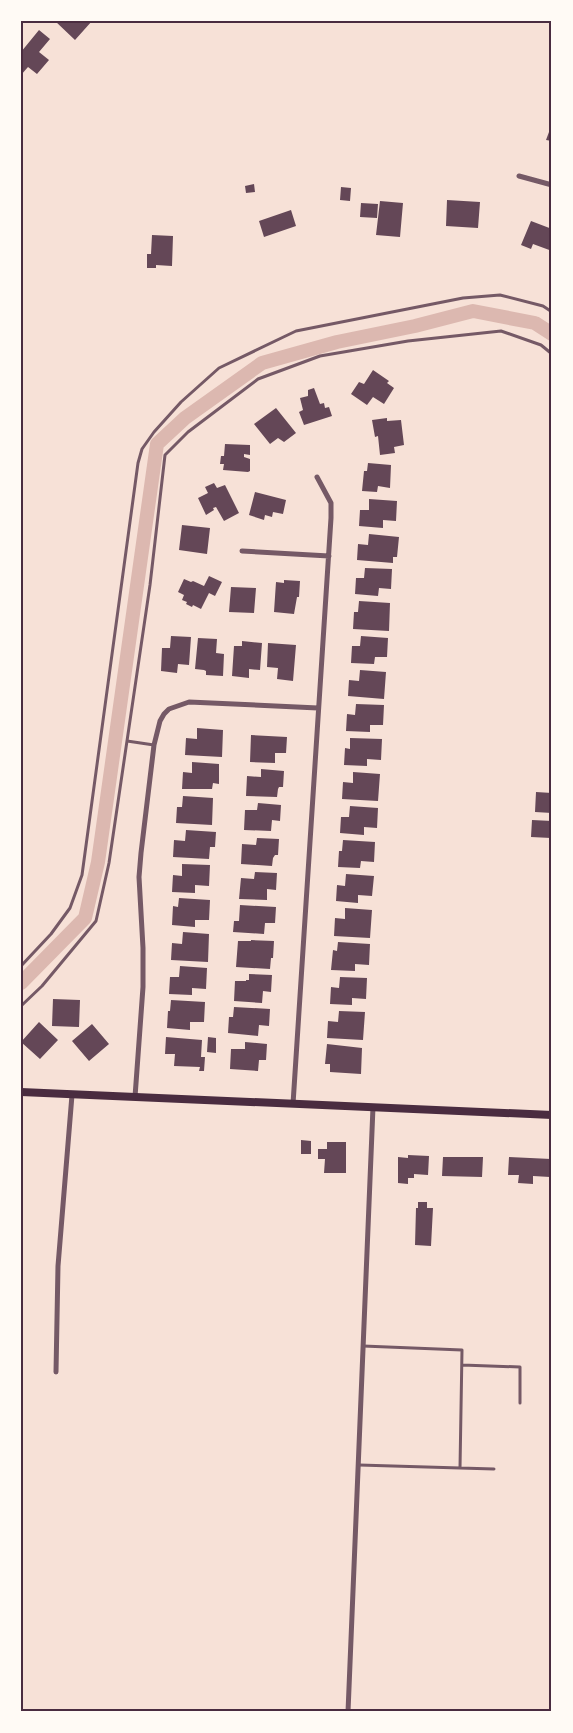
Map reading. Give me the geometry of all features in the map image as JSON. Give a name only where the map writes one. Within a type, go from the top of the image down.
[{"type":"main road","points":[[21,1092],[552,1115]]},
{"type":"street","points":[[519,176],[552,185]]},
{"type":"street","points":[[293,1104],[329,556],[330,503],[317,477]]},
{"type":"street","points":[[242,551],[329,556]]},
{"type":"street","points":[[135,1097],[143,987],[139,877],[154,745],[160,721],[168,709],[188,702],[318,708]]},
{"type":"street","points":[[56,1372],[58,1266],[72,1094]]},
{"type":"street","points":[[348,1712],[373,1107]]},
{"type":"lane","points":[[21,966],[51,934],[70,908],[82,875],[138,463],[142,448],[154,432],[181,402],[219,368],[296,331],[463,298],[500,295],[543,306],[552,312]]},
{"type":"lane","points":[[21,1006],[42,986],[96,921],[110,863],[150,585],[165,454],[188,432],[258,379],[320,356],[408,341],[501,331],[540,345],[552,354]]},
{"type":"lane","points":[[127,741],[154,745]]},
{"type":"lane","points":[[363,1346],[462,1350],[460,1468]]},
{"type":"lane","points":[[462,1365],[520,1367],[520,1403]]},
{"type":"lane","points":[[359,1465],[494,1469]]},
{"type":"building","points":[[55,21],[92,21],[75,40]]},
{"type":"building","points":[[39,30],[50,39],[39,52],[49,60],[37,74],[28,67],[21,75],[21,52]]},
{"type":"building","points":[[552,124],[552,141],[546,140]]},
{"type":"building","points":[[254,184],[255,192],[246,193],[245,186]]},
{"type":"building","points":[[341,187],[351,188],[350,201],[340,200]]},
{"type":"building","points":[[447,200],[480,202],[478,228],[446,226]]},
{"type":"building","points":[[380,201],[403,203],[400,237],[376,235]]},
{"type":"building","points":[[361,203],[378,204],[377,218],[360,217]]},
{"type":"building","points":[[291,210],[296,226],[264,237],[259,221]]},
{"type":"building","points":[[531,221],[552,229],[552,251],[533,244],[531,249],[521,245]]},
{"type":"building","points":[[152,235],[173,236],[172,266],[156,265],[156,268],[147,268],[147,254],[151,254]]},
{"type":"building","points":[[373,370],[389,381],[387,383],[394,388],[384,404],[373,397],[367,405],[351,394],[359,382],[364,384]]},
{"type":"building","points":[[314,388],[320,404],[324,403],[325,408],[329,407],[332,416],[304,425],[299,412],[303,410],[300,398],[308,396],[308,390]]},
{"type":"building","points":[[276,408],[296,433],[284,442],[278,438],[270,444],[254,424]]},
{"type":"building","points":[[387,418],[387,421],[401,420],[404,445],[394,447],[395,453],[380,455],[378,436],[375,437],[372,420]]},
{"type":"building","points":[[225,444],[250,445],[250,455],[244,454],[244,457],[250,459],[250,471],[223,470],[224,464],[220,464],[221,456],[224,456]]},
{"type":"building","points":[[368,463],[391,465],[390,488],[378,486],[377,492],[362,491],[364,471],[367,471]]},
{"type":"building","points":[[214,483],[217,488],[225,485],[239,513],[224,521],[216,507],[206,515],[198,498],[208,493],[205,487]]},
{"type":"building","points":[[255,492],[286,500],[283,514],[273,512],[272,517],[265,515],[264,520],[249,515]]},
{"type":"building","points":[[369,499],[397,501],[396,521],[383,520],[383,528],[359,526],[360,510],[369,510]]},
{"type":"building","points":[[182,525],[210,528],[207,554],[179,550]]},
{"type":"building","points":[[369,534],[399,537],[397,557],[393,557],[393,563],[357,560],[358,544],[368,545]]},
{"type":"building","points":[[365,568],[392,569],[391,589],[379,588],[378,596],[355,594],[356,578],[364,578]]},
{"type":"building","points":[[209,576],[222,582],[215,596],[209,593],[201,609],[186,604],[187,602],[182,600],[184,595],[178,592],[184,579],[204,586]]},
{"type":"building","points":[[284,580],[300,581],[299,597],[297,597],[294,614],[274,612],[276,582],[284,583]]},
{"type":"building","points":[[231,587],[256,588],[254,613],[229,612]]},
{"type":"building","points":[[359,601],[390,603],[389,631],[353,629],[354,612],[358,612]]},
{"type":"building","points":[[171,636],[191,637],[189,665],[178,664],[177,673],[161,671],[162,648],[170,648]]},
{"type":"building","points":[[361,636],[388,638],[387,657],[375,657],[374,664],[351,663],[352,646],[360,646]]},
{"type":"building","points":[[198,638],[217,639],[216,653],[224,654],[223,676],[206,675],[206,671],[195,669]]},
{"type":"building","points":[[242,641],[262,643],[260,670],[249,669],[249,678],[232,676],[234,646],[242,646]]},
{"type":"building","points":[[268,643],[296,645],[293,681],[277,679],[278,668],[267,667]]},
{"type":"building","points":[[360,670],[386,672],[384,699],[348,696],[349,680],[359,681]]},
{"type":"building","points":[[356,704],[384,705],[383,725],[370,725],[370,732],[346,731],[347,714],[355,715]]},
{"type":"building","points":[[197,728],[223,730],[222,757],[185,755],[186,738],[197,739]]},
{"type":"building","points":[[251,735],[287,737],[286,753],[275,753],[275,763],[250,762]]},
{"type":"building","points":[[350,738],[382,739],[381,760],[367,759],[367,766],[344,765],[345,748],[350,749]]},
{"type":"building","points":[[192,762],[219,764],[219,784],[213,783],[212,789],[182,789],[183,772],[192,773]]},
{"type":"building","points":[[261,769],[284,771],[283,787],[279,787],[277,797],[246,796],[247,776],[261,777]]},
{"type":"building","points":[[353,772],[380,774],[378,801],[342,799],[343,782],[353,783]]},
{"type":"building","points":[[536,792],[552,793],[552,813],[535,812]]},
{"type":"building","points":[[183,796],[213,798],[212,825],[176,823],[177,807],[182,807]]},
{"type":"building","points":[[258,803],[281,805],[280,821],[272,820],[271,831],[244,830],[245,810],[257,810]]},
{"type":"building","points":[[350,806],[378,808],[377,828],[364,827],[364,835],[340,833],[341,817],[349,817]]},
{"type":"building","points":[[532,820],[552,821],[551,838],[531,837]]},
{"type":"building","points":[[186,830],[216,832],[215,847],[210,847],[209,859],[173,857],[174,840],[185,841]]},
{"type":"building","points":[[257,838],[279,839],[278,855],[275,855],[273,858],[272,866],[241,864],[242,844],[256,845]]},
{"type":"building","points":[[343,840],[375,842],[374,862],[361,861],[360,868],[338,867],[339,851],[342,851]]},
{"type":"building","points":[[182,864],[210,865],[209,886],[195,885],[195,893],[172,892],[173,875],[182,876]]},
{"type":"building","points":[[255,872],[277,873],[276,890],[267,889],[267,900],[239,899],[241,878],[254,879]]},
{"type":"building","points":[[346,874],[374,876],[372,896],[358,895],[358,903],[336,901],[337,885],[345,886]]},
{"type":"building","points":[[179,898],[210,900],[209,920],[195,920],[195,927],[172,925],[173,906],[178,907]]},
{"type":"building","points":[[240,905],[276,907],[275,923],[265,923],[264,934],[233,932],[234,921],[239,921]]},
{"type":"building","points":[[345,908],[372,910],[370,938],[334,936],[335,918],[345,919]]},
{"type":"building","points":[[183,932],[209,934],[208,962],[171,960],[172,943],[182,944]]},
{"type":"building","points":[[238,941],[274,941],[270,969],[236,967]]},
{"type":"building","points":[[338,942],[370,944],[369,965],[355,964],[355,971],[331,970],[333,950],[337,951]]},
{"type":"building","points":[[180,966],[207,968],[206,989],[192,988],[192,995],[169,994],[170,977],[179,977]]},
{"type":"building","points":[[249,974],[272,975],[271,992],[263,991],[262,1003],[234,1001],[235,981],[249,980]]},
{"type":"building","points":[[340,977],[367,978],[366,999],[352,998],[352,1005],[330,1004],[331,987],[339,988]]},
{"type":"building","points":[[53,999],[80,1000],[79,1027],[52,1026]]},
{"type":"building","points":[[171,1000],[205,1002],[204,1022],[190,1022],[190,1030],[167,1028]]},
{"type":"building","points":[[234,1007],[270,1009],[269,1026],[259,1025],[258,1036],[228,1033],[229,1017],[233,1017]]},
{"type":"building","points":[[339,1011],[365,1012],[363,1040],[327,1038],[328,1021],[338,1022]]},
{"type":"building","points":[[39,1022],[58,1040],[40,1059],[21,1042]]},
{"type":"building","points":[[92,1024],[109,1044],[89,1061],[72,1041]]},
{"type":"building","points":[[166,1037],[202,1040],[201,1057],[205,1057],[204,1071],[199,1071],[200,1067],[174,1066],[175,1054],[165,1054]]},
{"type":"building","points":[[208,1037],[216,1038],[216,1053],[207,1052]]},
{"type":"building","points":[[245,1042],[267,1044],[266,1060],[259,1060],[258,1071],[230,1069],[231,1049],[245,1049]]},
{"type":"building","points":[[327,1044],[362,1048],[361,1074],[330,1072],[330,1064],[325,1064]]},
{"type":"building","points":[[301,1140],[311,1141],[311,1154],[301,1154]]},
{"type":"building","points":[[327,1142],[346,1142],[346,1173],[324,1173],[325,1159],[318,1159],[318,1149],[327,1149]]},
{"type":"building","points":[[408,1155],[429,1156],[428,1175],[414,1174],[414,1178],[408,1178],[408,1184],[398,1183],[398,1157],[408,1158]]},
{"type":"building","points":[[443,1157],[483,1157],[482,1177],[442,1176]]},
{"type":"building","points":[[509,1157],[551,1159],[550,1177],[533,1176],[533,1184],[518,1183],[519,1175],[508,1175]]},
{"type":"building","points":[[418,1202],[427,1202],[427,1208],[433,1208],[431,1246],[415,1245],[416,1208],[418,1208]]},
{"type":"waterway","points":[[21,983],[85,918],[98,862],[157,444],[185,418],[262,363],[337,342],[415,326],[473,311],[535,323],[552,334]]}]
